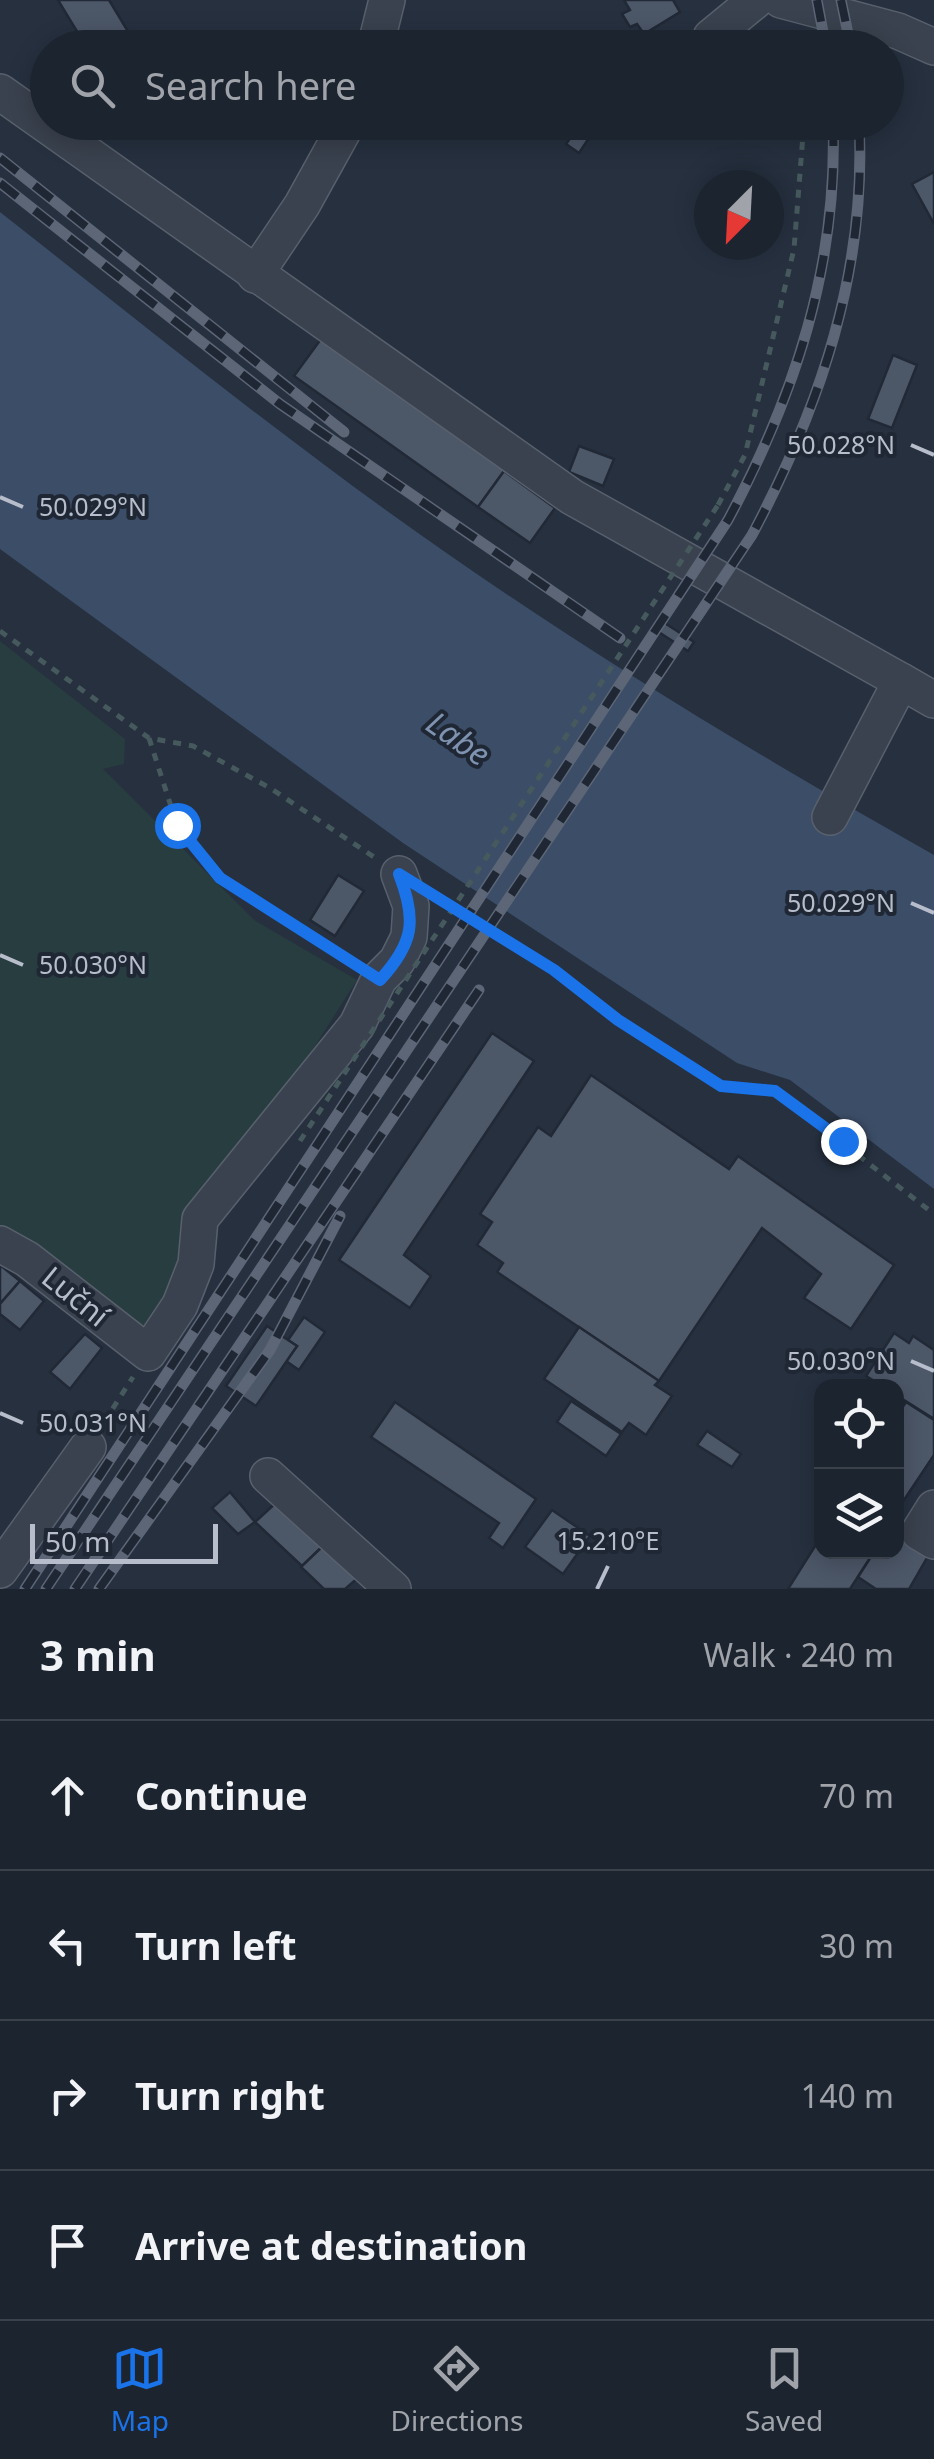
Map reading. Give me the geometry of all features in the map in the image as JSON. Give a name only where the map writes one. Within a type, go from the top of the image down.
[{"type":"street","points":[[380,30],[387,0]]},
{"type":"street","points":[[720,30],[756,0]]},
{"type":"street","points":[[782,0],[894,30]]},
{"type":"street","points":[[904,34],[934,46]]},
{"type":"street","points":[[0,92],[30,113]]},
{"type":"street","points":[[67,140],[572,497],[934,700]]},
{"type":"street","points":[[256,275],[339,140]]},
{"type":"street","points":[[830,817],[901,680]]},
{"type":"street","points":[[148,1353],[180,1305],[196,1264],[200,1219],[357,1025],[380,980],[397,961],[409,937],[411,906],[399,874]]},
{"type":"street","name":"Luční","points":[[0,1244],[27,1258],[148,1353]]},
{"type":"street","points":[[0,1570],[88,1447]]},
{"type":"street","points":[[268,1476],[393,1589]]},
{"type":"street","points":[[934,1508],[919,1532],[934,1541]]},
{"type":"path","points":[[300,1141],[718,505],[746,455],[794,249],[803,140]]},
{"type":"path","points":[[0,631],[149,738],[193,746],[270,788],[554,970],[618,1020],[721,1086],[775,1091],[934,1214]]},
{"type":"path","points":[[149,738],[177,825],[220,878],[380,980]]},
{"type":"path","points":[[88,1447],[148,1353]]},
{"type":"green space","points":[[0,641],[125,739],[124,764],[103,769],[254,920],[357,980],[303,1065],[193,1213],[180,1265],[153,1321],[138,1327],[0,1227]]},
{"type":"water","name":"Labe","points":[[0,212],[281,432],[470,569],[699,717],[934,855],[934,1189],[790,1080],[737,1063],[403,843],[0,549]]},
{"type":"building","points":[[58,0],[109,0],[127,30],[76,30]]},
{"type":"building","points":[[624,0],[673,0],[680,12],[651,30],[641,30],[637,24],[630,27],[622,14],[630,10]]},
{"type":"building","points":[[569,140],[588,140],[579,153],[566,144]]},
{"type":"building","points":[[934,172],[934,224],[912,184]]},
{"type":"building","points":[[321,339],[505,470],[478,507],[294,376]]},
{"type":"building","points":[[893,355],[917,365],[892,428],[868,419]]},
{"type":"building","points":[[579,446],[614,459],[603,486],[569,472]]},
{"type":"building","points":[[504,471],[555,508],[530,543],[478,507]]},
{"type":"building","points":[[660,620],[694,642],[688,651],[654,629]]},
{"type":"building","points":[[338,875],[364,891],[335,936],[310,920]]},
{"type":"building","points":[[492,1033],[534,1061],[404,1255],[431,1276],[410,1308],[339,1260]]},
{"type":"building","points":[[591,1075],[729,1169],[738,1156],[894,1265],[851,1329],[804,1298],[821,1274],[762,1228],[659,1381],[497,1272],[503,1263],[477,1245],[492,1222],[480,1214],[538,1127],[551,1136]]},
{"type":"building","points":[[0,1265],[20,1281],[0,1304]]},
{"type":"building","points":[[20,1281],[44,1301],[20,1330],[0,1314],[0,1304]]},
{"type":"building","points":[[304,1317],[325,1332],[299,1370],[286,1361],[297,1346],[288,1340]]},
{"type":"building","points":[[267,1326],[297,1346],[256,1406],[226,1386]]},
{"type":"building","points":[[579,1327],[659,1381],[655,1385],[672,1396],[646,1435],[629,1423],[622,1432],[544,1379]]},
{"type":"building","points":[[894,1333],[909,1343],[913,1336],[934,1350],[934,1419],[904,1400],[904,1379],[866,1376]]},
{"type":"building","points":[[85,1334],[102,1348],[70,1389],[50,1372]]},
{"type":"building","points":[[571,1401],[621,1434],[606,1456],[557,1422]]},
{"type":"building","points":[[395,1402],[536,1499],[503,1548],[489,1538],[499,1523],[371,1437]]},
{"type":"building","points":[[906,1402],[934,1420],[934,1455],[904,1500],[904,1469]]},
{"type":"building","points":[[707,1431],[741,1454],[732,1467],[697,1445]]},
{"type":"building","points":[[230,1492],[255,1522],[238,1534],[212,1508]]},
{"type":"building","points":[[279,1500],[325,1544],[302,1566],[255,1522]]},
{"type":"building","points":[[552,1510],[590,1536],[563,1574],[525,1547]]},
{"type":"building","points":[[904,1542],[928,1556],[909,1589],[876,1589],[858,1577],[870,1559],[904,1559]]},
{"type":"building","points":[[325,1544],[359,1577],[345,1589],[324,1589],[301,1567]]},
{"type":"building","points":[[814,1548],[814,1559],[869,1559],[850,1589],[788,1589]]},
{"type":"railway","points":[[817,0],[823,30]]},
{"type":"railway","points":[[841,0],[847,30]]},
{"type":"railway","points":[[25,1589],[728,520],[773,425],[808,328],[828,227],[833,140]]},
{"type":"railway","points":[[46,1589],[752,535],[799,437],[834,336],[855,231],[859,140]]},
{"type":"railway","points":[[0,158],[344,432]]},
{"type":"railway","points":[[0,183],[280,404],[620,638]]},
{"type":"railway","points":[[75,1589],[479,990]]},
{"type":"railway","points":[[99,1589],[270,1350],[340,1216]]},
{"type":"route","points":[[177,825],[220,878],[380,980],[397,961],[409,937],[411,906],[399,874],[554,970],[618,1020],[721,1086],[775,1091],[843,1141]]}]
